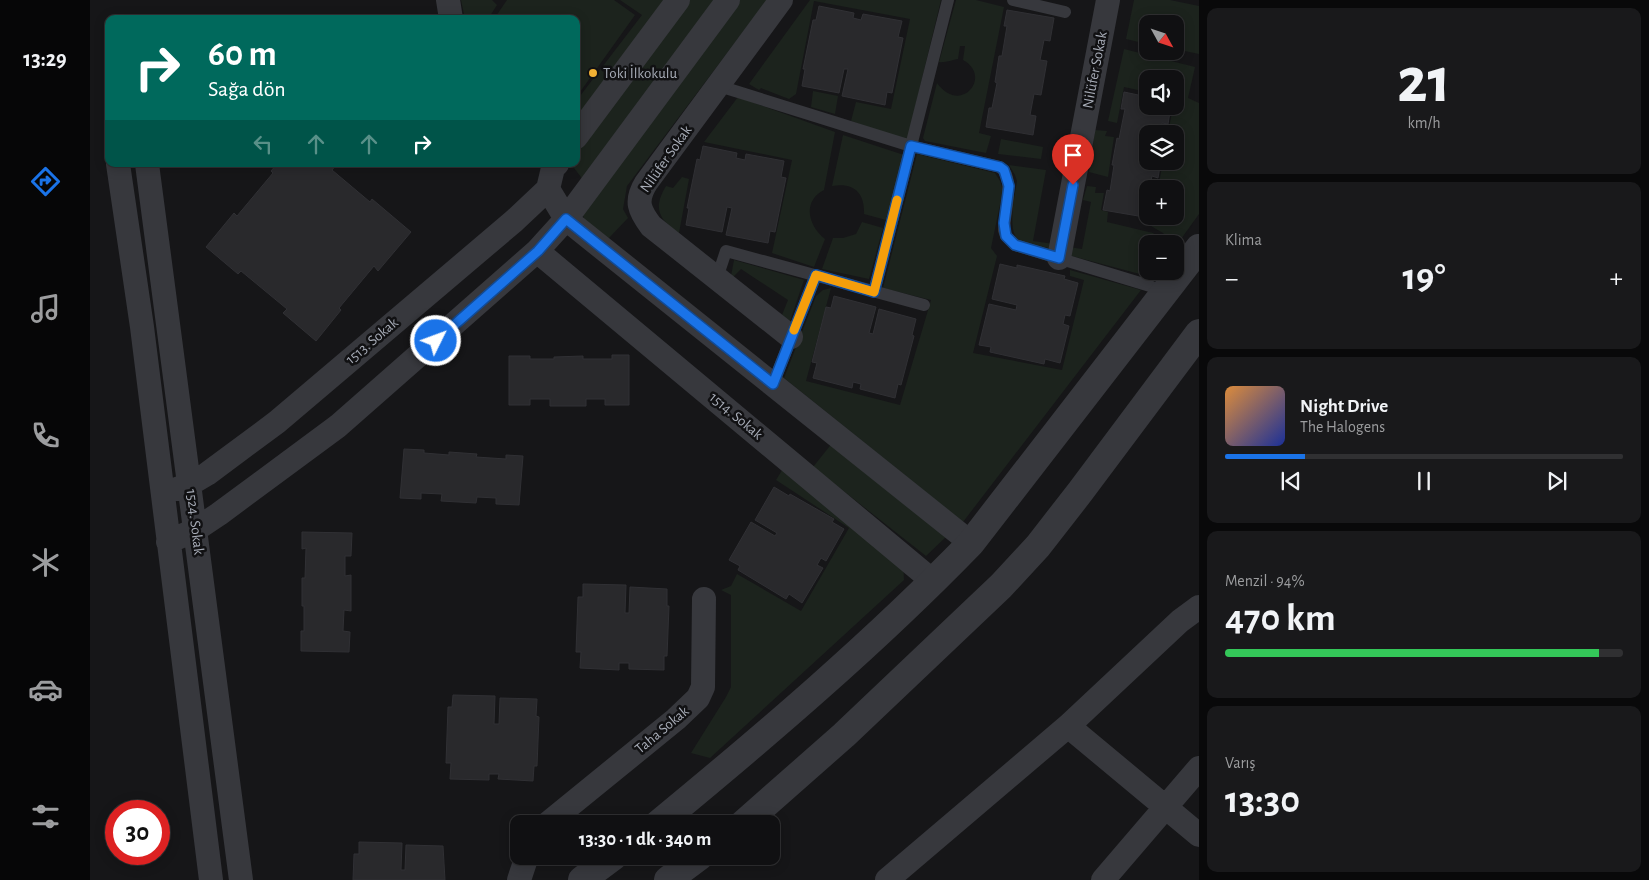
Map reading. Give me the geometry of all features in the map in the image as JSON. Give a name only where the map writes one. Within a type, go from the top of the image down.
[{"type":"street","points":[[448,0],[450,15]]},
{"type":"street","points":[[580,132],[678,0]]},
{"type":"street","points":[[168,542],[196,530],[338,426],[538,251],[566,219],[728,0]]},
{"type":"street","name":"Nilüfer Sokak","points":[[782,0],[646,183],[640,193],[639,200],[643,215],[651,226],[791,337]]},
{"type":"street","name":"Nilüfer Sokak","points":[[1059,258],[1108,0]]},
{"type":"street","points":[[118,167],[142,327],[211,880]]},
{"type":"street","name":"1524. Sokak","points":[[147,167],[241,880]]},
{"type":"street","points":[[552,171],[566,219],[971,543]]},
{"type":"street","name":"1513. Sokak","points":[[163,494],[190,484],[207,474],[277,422],[514,221],[552,171]]},
{"type":"street","name":"1514. Sokak","points":[[538,251],[934,582]]},
{"type":"street","points":[[669,815],[728,766],[934,582],[971,543],[1164,293],[1195,261]]},
{"type":"street","points":[[753,815],[844,735],[1001,586],[1038,546],[1199,334]]},
{"type":"street","name":"Taha Sokak","points":[[558,815],[676,719],[698,698],[703,687],[704,599]]},
{"type":"street","points":[[887,880],[1068,726],[1174,627],[1199,607]]},
{"type":"street","points":[[1068,726],[1199,835]]},
{"type":"street","points":[[1103,880],[1199,768]]},
{"type":"street","points":[[520,880],[524,865]]},
{"type":"street","points":[[582,880],[602,865]]},
{"type":"street","points":[[668,880],[688,865]]},
{"type":"lane","points":[[874,292],[948,0]]},
{"type":"lane","points":[[1013,0],[1065,12]]},
{"type":"lane","points":[[719,86],[911,146],[952,154],[1000,167],[1004,170],[1009,186],[1004,223],[1006,236],[1015,245],[1150,286],[1164,293]]},
{"type":"lane","points":[[717,278],[726,251],[924,305]]},
{"type":"lane","points":[[773,384],[816,275]]},
{"type":"shaded area","points":[[461,0],[492,0],[497,5],[491,15],[464,15]]},
{"type":"shaded area","points":[[507,0],[614,0],[635,15],[580,92],[580,15],[497,15]]},
{"type":"shaded area","points":[[620,0],[664,0],[580,113],[580,96],[642,15]]},
{"type":"shaded area","points":[[688,0],[717,0],[584,181],[573,167],[580,167],[580,145]]},
{"type":"shaded area","points":[[739,0],[767,0],[627,186],[623,209],[628,218],[608,239],[584,219],[583,215]]},
{"type":"shaded area","points":[[810,0],[941,0],[907,141],[851,121],[856,102],[891,109],[910,19],[814,1],[796,94],[789,99],[761,88],[759,90],[749,84]]},
{"type":"shaded area","points":[[956,0],[976,0],[1004,7],[979,133],[991,136],[986,153],[925,141],[923,138],[937,83],[946,92],[955,96],[970,90],[974,83],[975,75],[971,67],[963,60],[965,46],[960,46],[958,59],[939,62]]},
{"type":"shaded area","points":[[1134,0],[1170,0],[1199,6],[1199,54],[1184,51],[1184,15],[1139,15],[1139,42],[1126,39]]},
{"type":"shaded area","points":[[1124,49],[1139,53],[1139,60],[1167,60],[1195,67],[1188,98],[1199,103],[1199,214],[1184,235],[1165,235],[1151,226],[1184,225],[1184,180],[1160,180],[1161,170],[1184,170],[1184,125],[1170,125],[1171,115],[1184,115],[1184,70],[1139,70],[1139,90],[1124,87],[1117,123],[1108,121]]},
{"type":"shaded area","points":[[813,91],[838,96],[835,114],[811,107]]},
{"type":"shaded area","points":[[738,97],[835,132],[824,190],[812,200],[810,207],[811,221],[819,234],[825,239],[814,267],[772,253],[792,160],[704,142]]},
{"type":"shaded area","points":[[1095,130],[1107,131],[1105,136],[1114,137],[1108,177],[1089,172]]},
{"type":"shaded area","points":[[843,135],[904,155],[886,220],[864,214],[863,200],[857,191],[846,186],[832,186]]},
{"type":"shaded area","points":[[1001,139],[1043,147],[1041,159],[998,154]]},
{"type":"shaded area","points":[[917,154],[995,173],[1003,190],[991,248],[997,256],[973,353],[1062,370],[1084,280],[1070,276],[1070,270],[1141,290],[963,522],[784,378],[816,296],[823,290],[831,288],[806,381],[900,405],[931,300],[883,288]]},
{"type":"shaded area","points":[[1009,165],[1046,170],[1033,241],[1054,244],[1054,249],[1028,244],[1016,237],[1013,230],[1012,213],[1017,181]]},
{"type":"shaded area","points":[[682,177],[689,179],[679,233],[662,218],[659,207],[666,186],[673,188]]},
{"type":"shaded area","points":[[1087,186],[1096,187],[1095,193],[1104,193],[1101,210],[1108,212],[1107,222],[1155,235],[1139,235],[1139,274],[1068,255],[1069,247],[1082,249],[1091,202],[1083,200]]},
{"type":"shaded area","points":[[862,222],[883,228],[869,279],[822,269],[833,238],[843,238],[856,234]]},
{"type":"shaded area","points":[[734,260],[804,280],[789,324],[780,320],[788,300],[741,269],[734,276],[731,276]]},
{"type":"shaded area","points":[[833,442],[948,535],[926,556],[813,467]]},
{"type":"shaded area","points":[[784,467],[903,560],[904,580],[710,758],[691,753],[731,687],[731,595],[721,590],[731,586],[737,574],[801,611],[849,528],[776,480]]},
{"type":"building","points":[[819,6],[854,13],[853,18],[861,20],[863,14],[902,21],[898,37],[903,38],[892,93],[887,92],[885,105],[842,96],[848,69],[844,69],[839,93],[802,86],[805,69],[803,69],[813,20],[816,20]]},
{"type":"building","points":[[1007,10],[1054,18],[1050,41],[1044,40],[1040,60],[1047,61],[1041,95],[1034,94],[1030,115],[1036,116],[1033,135],[986,127],[989,108],[992,108],[997,83],[995,82],[999,56],[1002,56],[1007,26],[1004,26]]},
{"type":"building","points":[[1124,92],[1139,95],[1139,115],[1170,115],[1168,124],[1139,125],[1139,170],[1159,170],[1158,178],[1152,176],[1151,180],[1139,180],[1139,216],[1103,210],[1107,190],[1110,191],[1114,165],[1112,165],[1125,109],[1121,109]]},
{"type":"building","points":[[703,146],[737,153],[736,158],[745,160],[746,154],[784,161],[781,177],[786,178],[775,232],[770,231],[768,243],[726,235],[732,208],[727,207],[722,232],[686,225],[689,208],[687,208],[697,159],[700,160]]},
{"type":"building","points":[[274,167],[334,167],[332,170],[370,202],[372,199],[411,232],[378,271],[374,266],[339,308],[341,310],[316,341],[283,313],[287,309],[241,271],[238,274],[206,247],[234,213],[237,216],[273,173],[271,171]]},
{"type":"building","points":[[1000,264],[1017,268],[1017,265],[1065,276],[1064,279],[1078,283],[1070,316],[1065,315],[1063,324],[1069,326],[1060,363],[1045,359],[1044,364],[990,352],[991,347],[979,345],[989,304],[1016,310],[1017,305],[992,299]]},
{"type":"building","points":[[834,296],[876,307],[869,333],[873,334],[879,309],[916,319],[912,335],[914,336],[901,385],[898,384],[895,398],[860,389],[861,384],[853,382],[852,388],[813,378],[817,363],[812,362],[826,307],[831,308]]},
{"type":"building","points":[[612,355],[629,355],[629,405],[605,405],[605,399],[586,399],[586,406],[550,406],[550,399],[530,399],[530,405],[509,405],[509,356],[530,356],[530,359],[583,356],[583,359],[612,359]]},
{"type":"building","points":[[404,449],[424,450],[424,453],[449,455],[449,452],[477,454],[476,457],[506,459],[506,455],[523,456],[519,505],[496,504],[496,498],[477,497],[476,503],[441,501],[442,494],[421,493],[421,499],[400,498]]},
{"type":"building","points":[[774,487],[834,519],[832,522],[844,529],[826,561],[821,558],[817,565],[823,568],[802,603],[789,594],[786,599],[738,570],[740,566],[729,560],[751,522],[775,536],[777,533],[755,520]]},
{"type":"building","points":[[302,532],[352,533],[351,556],[345,556],[345,576],[351,575],[351,611],[344,610],[343,631],[350,632],[349,652],[301,651],[301,631],[304,631],[302,578],[305,578],[306,548],[302,549]]},
{"type":"building","points":[[583,584],[626,585],[625,613],[629,613],[630,587],[667,589],[667,606],[669,606],[667,656],[664,656],[664,670],[629,669],[629,663],[619,663],[619,670],[580,668],[581,652],[576,652],[578,597],[583,597]]},
{"type":"building","points":[[453,695],[495,696],[494,724],[499,724],[500,698],[537,699],[536,716],[539,717],[537,766],[534,766],[533,781],[498,779],[499,774],[489,774],[489,780],[450,779],[451,763],[446,763],[448,707],[452,707]]},
{"type":"building","points":[[359,842],[402,843],[401,870],[405,870],[406,845],[443,846],[445,880],[353,880],[354,854],[359,854]]},
{"type":"slow traffic","points":[[794,330],[816,275],[874,292],[897,200]]},
{"type":"place","name":"Toki İlkokulu","points":[[593,73]]},
{"type":"route","points":[[436,341],[538,251],[566,219],[773,384],[816,275],[874,292],[911,146],[952,154],[1000,167],[1004,170],[1009,186],[1004,223],[1006,236],[1015,245],[1059,258],[1073,185]]}]
